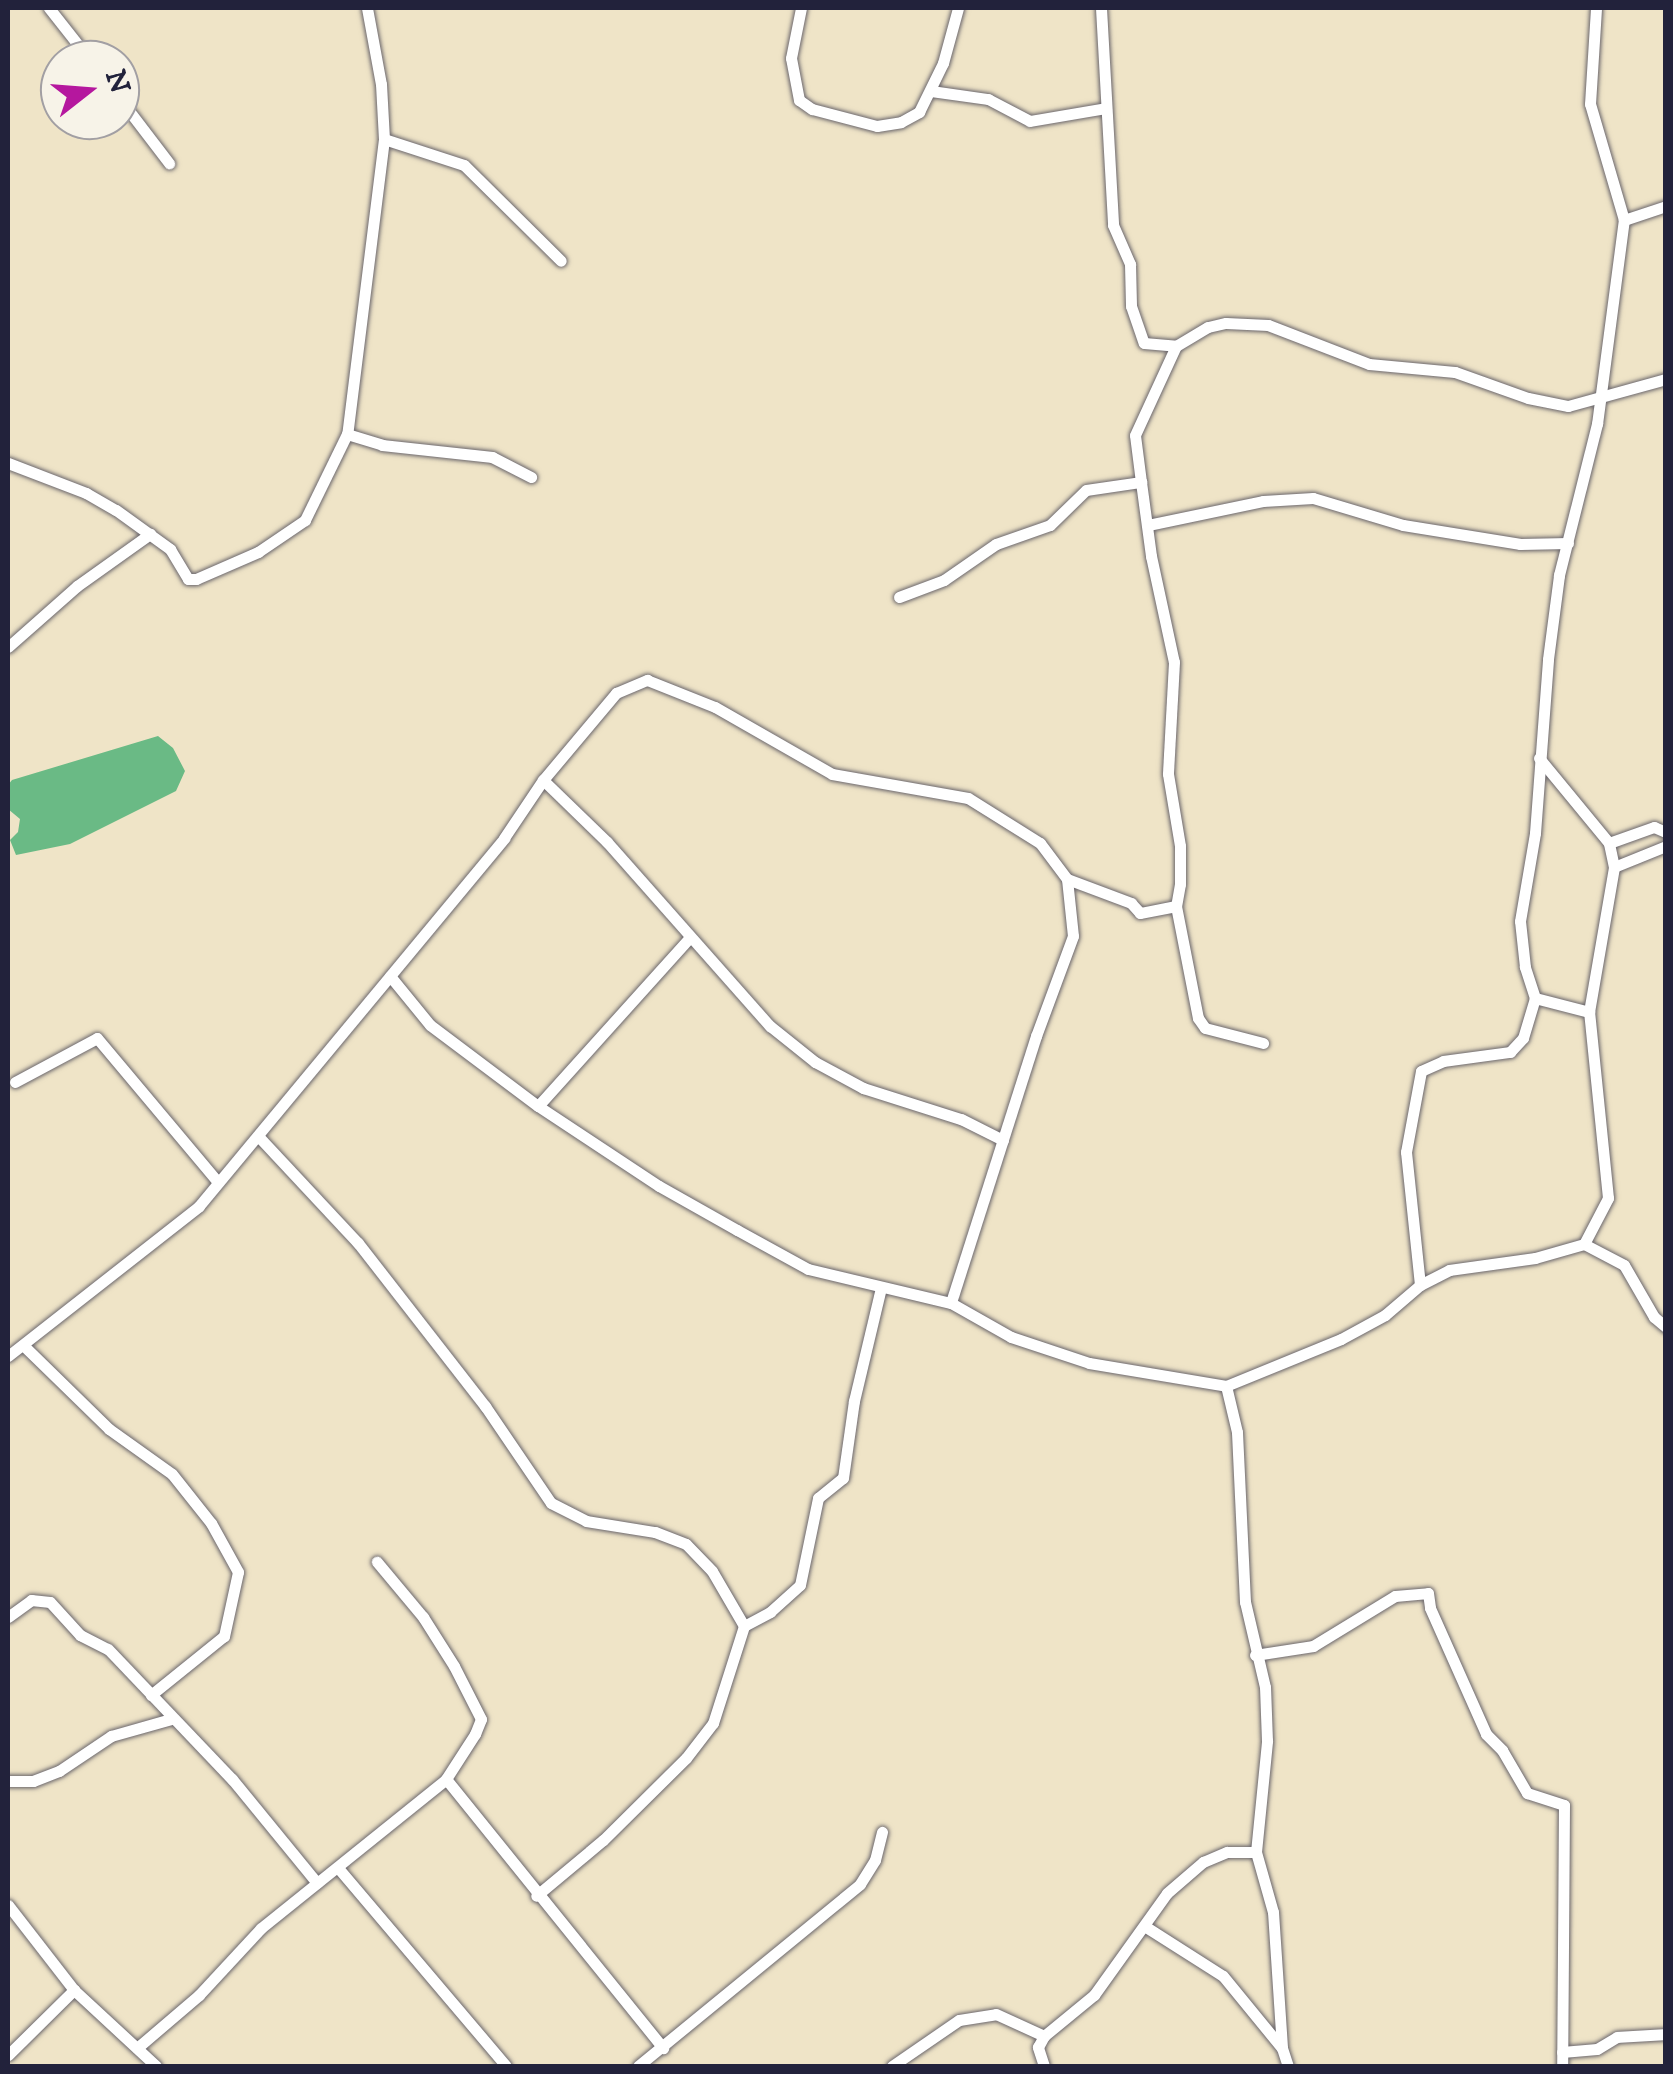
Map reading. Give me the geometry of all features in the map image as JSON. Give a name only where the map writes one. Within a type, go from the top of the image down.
[{"type":"street","points":[[49,8],[74,40]]},
{"type":"street","points":[[8,464],[86,493],[170,550],[188,579],[258,552],[305,520],[347,434],[384,139],[381,84],[367,8]]},
{"type":"street","points":[[801,8],[791,58],[799,100],[812,109],[878,126],[901,122],[919,112],[932,91],[958,8]]},
{"type":"street","points":[[1101,8],[1113,225],[1130,264],[1135,323],[1144,343],[1176,346]]},
{"type":"street","points":[[1420,1284],[1406,1152],[1421,1072],[1442,1061],[1510,1052],[1523,1038],[1536,998],[1525,967],[1520,921],[1535,833],[1538,758],[1558,574],[1590,455],[1624,220],[1590,104],[1596,8]]},
{"type":"street","points":[[932,91],[988,99],[1030,120],[1106,108]]},
{"type":"street","points":[[140,125],[169,163]]},
{"type":"street","points":[[384,139],[464,166],[562,260]]},
{"type":"street","points":[[1624,220],[1666,206]]},
{"type":"street","points":[[1263,1043],[1206,1028],[1198,1018],[1176,906],[1180,846],[1168,774],[1174,662],[1135,435],[1176,346],[1208,327],[1247,322],[1268,326],[1369,364],[1455,372],[1528,398],[1568,406],[1598,400],[1642,382],[1666,380]]},
{"type":"street","points":[[347,434],[382,445],[452,449],[492,457],[531,477]]},
{"type":"street","points":[[900,597],[944,580],[996,544],[1050,525],[1086,490],[1141,482]]},
{"type":"street","points":[[1148,525],[1263,501],[1313,498],[1404,526],[1520,544],[1568,543]]},
{"type":"street","points":[[8,647],[76,586],[150,534]]},
{"type":"street","points":[[8,1356],[198,1206],[260,1138],[504,838],[543,780],[616,693],[648,680],[715,706],[832,774],[968,798],[1040,843],[1067,879],[1073,936],[951,1302]]},
{"type":"street","points":[[1538,758],[1609,843],[1614,867],[1589,1012],[1608,1198],[1584,1244]]},
{"type":"street","points":[[543,780],[607,842],[770,1026],[814,1062],[863,1088],[961,1119],[1003,1140]]},
{"type":"street","points":[[1609,843],[1654,828],[1666,832]]},
{"type":"street","points":[[1614,867],[1666,846]]},
{"type":"street","points":[[1067,879],[1131,902],[1140,913],[1176,906]]},
{"type":"street","points":[[538,1106],[690,937]]},
{"type":"street","points":[[390,976],[430,1024],[538,1106],[659,1186],[808,1269],[951,1302],[1011,1338],[1089,1362],[1226,1386],[1342,1338],[1385,1315],[1420,1284],[1448,1270],[1535,1258],[1584,1244],[1624,1264],[1654,1317],[1666,1326]]},
{"type":"street","points":[[1536,998],[1589,1012]]},
{"type":"street","points":[[15,1082],[97,1038],[218,1182]]},
{"type":"street","points":[[260,1138],[358,1243],[485,1406],[551,1503],[586,1522],[655,1532],[686,1544],[712,1570],[744,1626]]},
{"type":"street","points":[[536,1896],[603,1840],[704,1735],[713,1723],[744,1626],[770,1612],[800,1585],[818,1498],[843,1478],[854,1401],[881,1288]]},
{"type":"street","points":[[24,1346],[110,1429],[172,1474],[211,1523],[238,1572],[224,1636],[151,1694]]},
{"type":"street","points":[[1226,1386],[1237,1432],[1245,1602],[1266,1688],[1266,1741],[1256,1852],[1273,1912],[1282,2048],[1288,2066]]},
{"type":"street","points":[[138,2048],[199,1995],[262,1928],[446,1780],[481,1719],[424,1617],[377,1562]]},
{"type":"street","points":[[1256,1655],[1314,1646],[1395,1596],[1428,1593],[1430,1608],[1486,1734],[1502,1750],[1527,1793],[1564,1805],[1562,2066]]},
{"type":"street","points":[[8,1617],[31,1600],[50,1602],[80,1635],[108,1649],[232,1779],[317,1883]]},
{"type":"street","points":[[8,1781],[46,1776],[110,1736],[171,1718]]},
{"type":"street","points":[[446,1780],[662,2048]]},
{"type":"street","points":[[638,2066],[860,1884],[874,1860],[882,1832]]},
{"type":"street","points":[[1044,2066],[1038,2047],[1044,2036],[1094,1995],[1167,1893],[1203,1862],[1227,1852],[1256,1852]]},
{"type":"street","points":[[339,1869],[506,2066]]},
{"type":"street","points":[[8,1904],[74,1990],[156,2066]]},
{"type":"street","points":[[1146,1927],[1223,1976],[1282,2048]]},
{"type":"street","points":[[8,2054],[74,1990]]},
{"type":"street","points":[[892,2066],[960,2020],[996,2014],[1044,2036]]},
{"type":"street","points":[[1562,2052],[1597,2049],[1617,2037],[1666,2034]]},
{"type":"green space","points":[[158,736],[173,748],[185,771],[176,791],[70,844],[16,855],[10,840],[18,832],[20,819],[8,809],[8,785],[12,780]]}]
